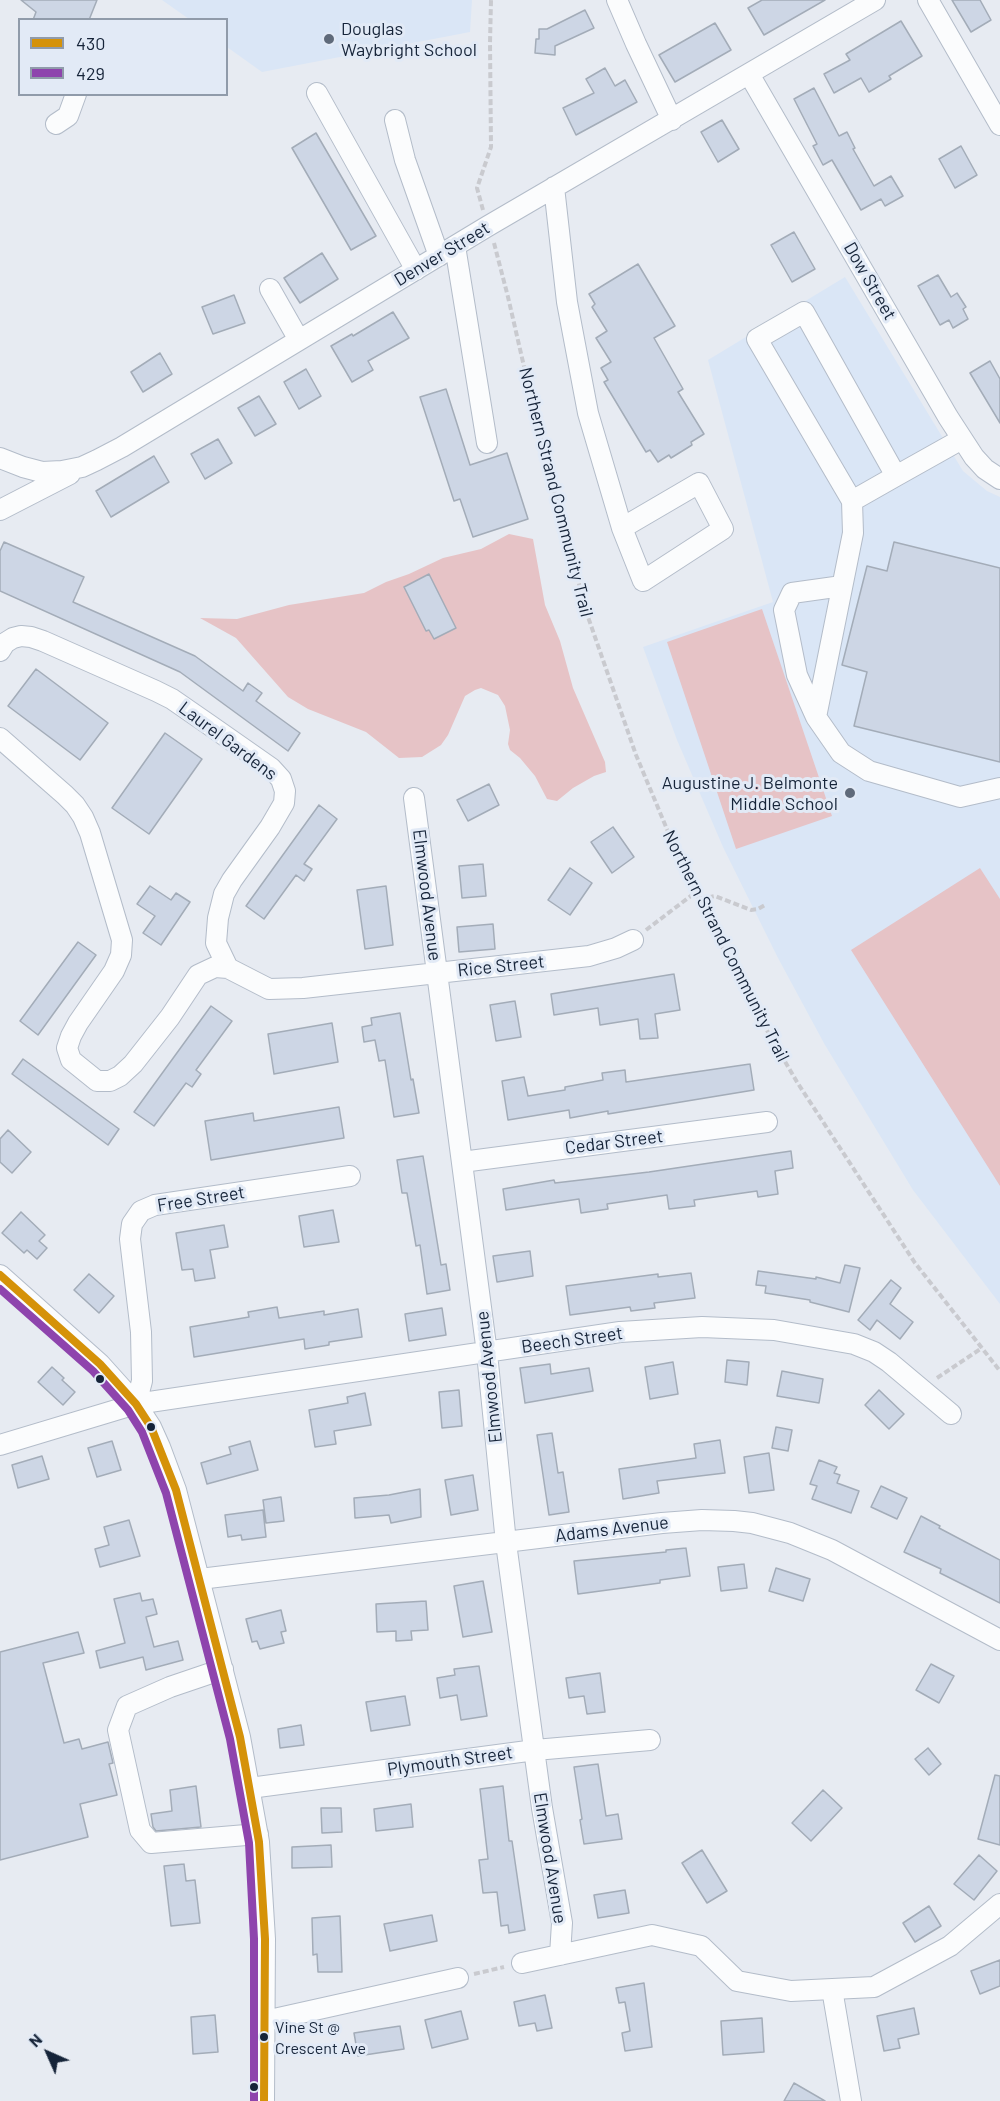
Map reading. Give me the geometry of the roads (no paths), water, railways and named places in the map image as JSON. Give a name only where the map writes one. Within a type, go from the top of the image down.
[{"type":"street","points":[[617,0],[672,120]]},
{"type":"street","name":"Denver Street","points":[[0,458],[42,472],[62,471],[82,467],[122,447],[554,187],[749,74],[849,7],[875,0]]},
{"type":"street","points":[[928,0],[1000,125]]},
{"type":"street","name":"Dow Street","points":[[749,74],[962,439],[985,469],[1000,479]]},
{"type":"street","points":[[317,93],[416,270]]},
{"type":"street","points":[[56,124],[68,116],[75,96]]},
{"type":"street","points":[[395,120],[410,175],[447,251],[487,443]]},
{"type":"street","points":[[554,187],[567,302],[588,413],[622,528],[643,581],[723,529],[699,483],[622,528]]},
{"type":"street","points":[[270,290],[299,340]]},
{"type":"street","points":[[816,717],[853,533],[852,501],[757,339],[804,312],[896,476]]},
{"type":"street","points":[[852,501],[962,439]]},
{"type":"street","points":[[0,510],[94,461]]},
{"type":"street","points":[[842,586],[792,593],[784,609],[797,675],[816,717],[841,753],[869,771],[960,797],[1000,788]]},
{"type":"street","name":"Laurel Gardens","points":[[0,651],[13,638],[31,637],[156,691],[172,699],[271,768],[281,779],[285,791],[284,803],[270,827],[232,880],[220,907],[216,943],[228,968]]},
{"type":"street","points":[[0,738],[65,795],[83,817],[90,833],[122,940],[121,956],[114,971],[71,1036],[67,1048],[71,1060],[97,1081],[110,1081],[120,1076],[133,1064],[198,975],[215,967],[228,968]]},
{"type":"street","name":"Elmwood Avenue","points":[[414,798],[487,1353],[506,1543],[542,1808],[562,1923],[560,1955]]},
{"type":"street","name":"Rice Street","points":[[228,968],[269,989],[283,990],[589,956],[633,940]]},
{"type":"street","name":"Cedar Street","points":[[462,1162],[767,1122]]},
{"type":"street","name":"Free Street","points":[[136,1404],[142,1381],[141,1332],[130,1239],[132,1224],[141,1211],[155,1205],[350,1176]]},
{"type":"street","points":[[0,1275],[100,1364],[136,1404],[152,1427],[176,1490],[240,1737],[258,1834],[264,1905],[264,2101]]},
{"type":"street","name":"Beech Street","points":[[0,1445],[136,1404],[620,1332],[702,1327],[774,1330],[854,1344],[889,1362],[951,1414]]},
{"type":"street","name":"Adams Avenue","points":[[200,1579],[684,1521],[719,1520],[752,1523],[790,1533],[832,1550],[1000,1640]]},
{"type":"street","points":[[223,1669],[170,1687],[127,1706],[118,1730],[140,1830],[151,1844],[258,1834]]},
{"type":"street","name":"Plymouth Street","points":[[250,1788],[535,1750],[650,1740]]},
{"type":"street","points":[[522,1963],[652,1935],[701,1946],[737,1981],[791,1991],[874,1987],[950,1946],[1000,1904]]},
{"type":"street","points":[[265,2020],[458,1978]]},
{"type":"street","points":[[832,1989],[851,2101]]},
{"type":"place","name":"Douglas Waybright School","points":[[329,39]]},
{"type":"place","name":"Augustine J. Belmonte Middle School","points":[[850,793]]},
{"type":"place","name":"Vine St @ Crescent Ave","points":[[264,2037]]}]
